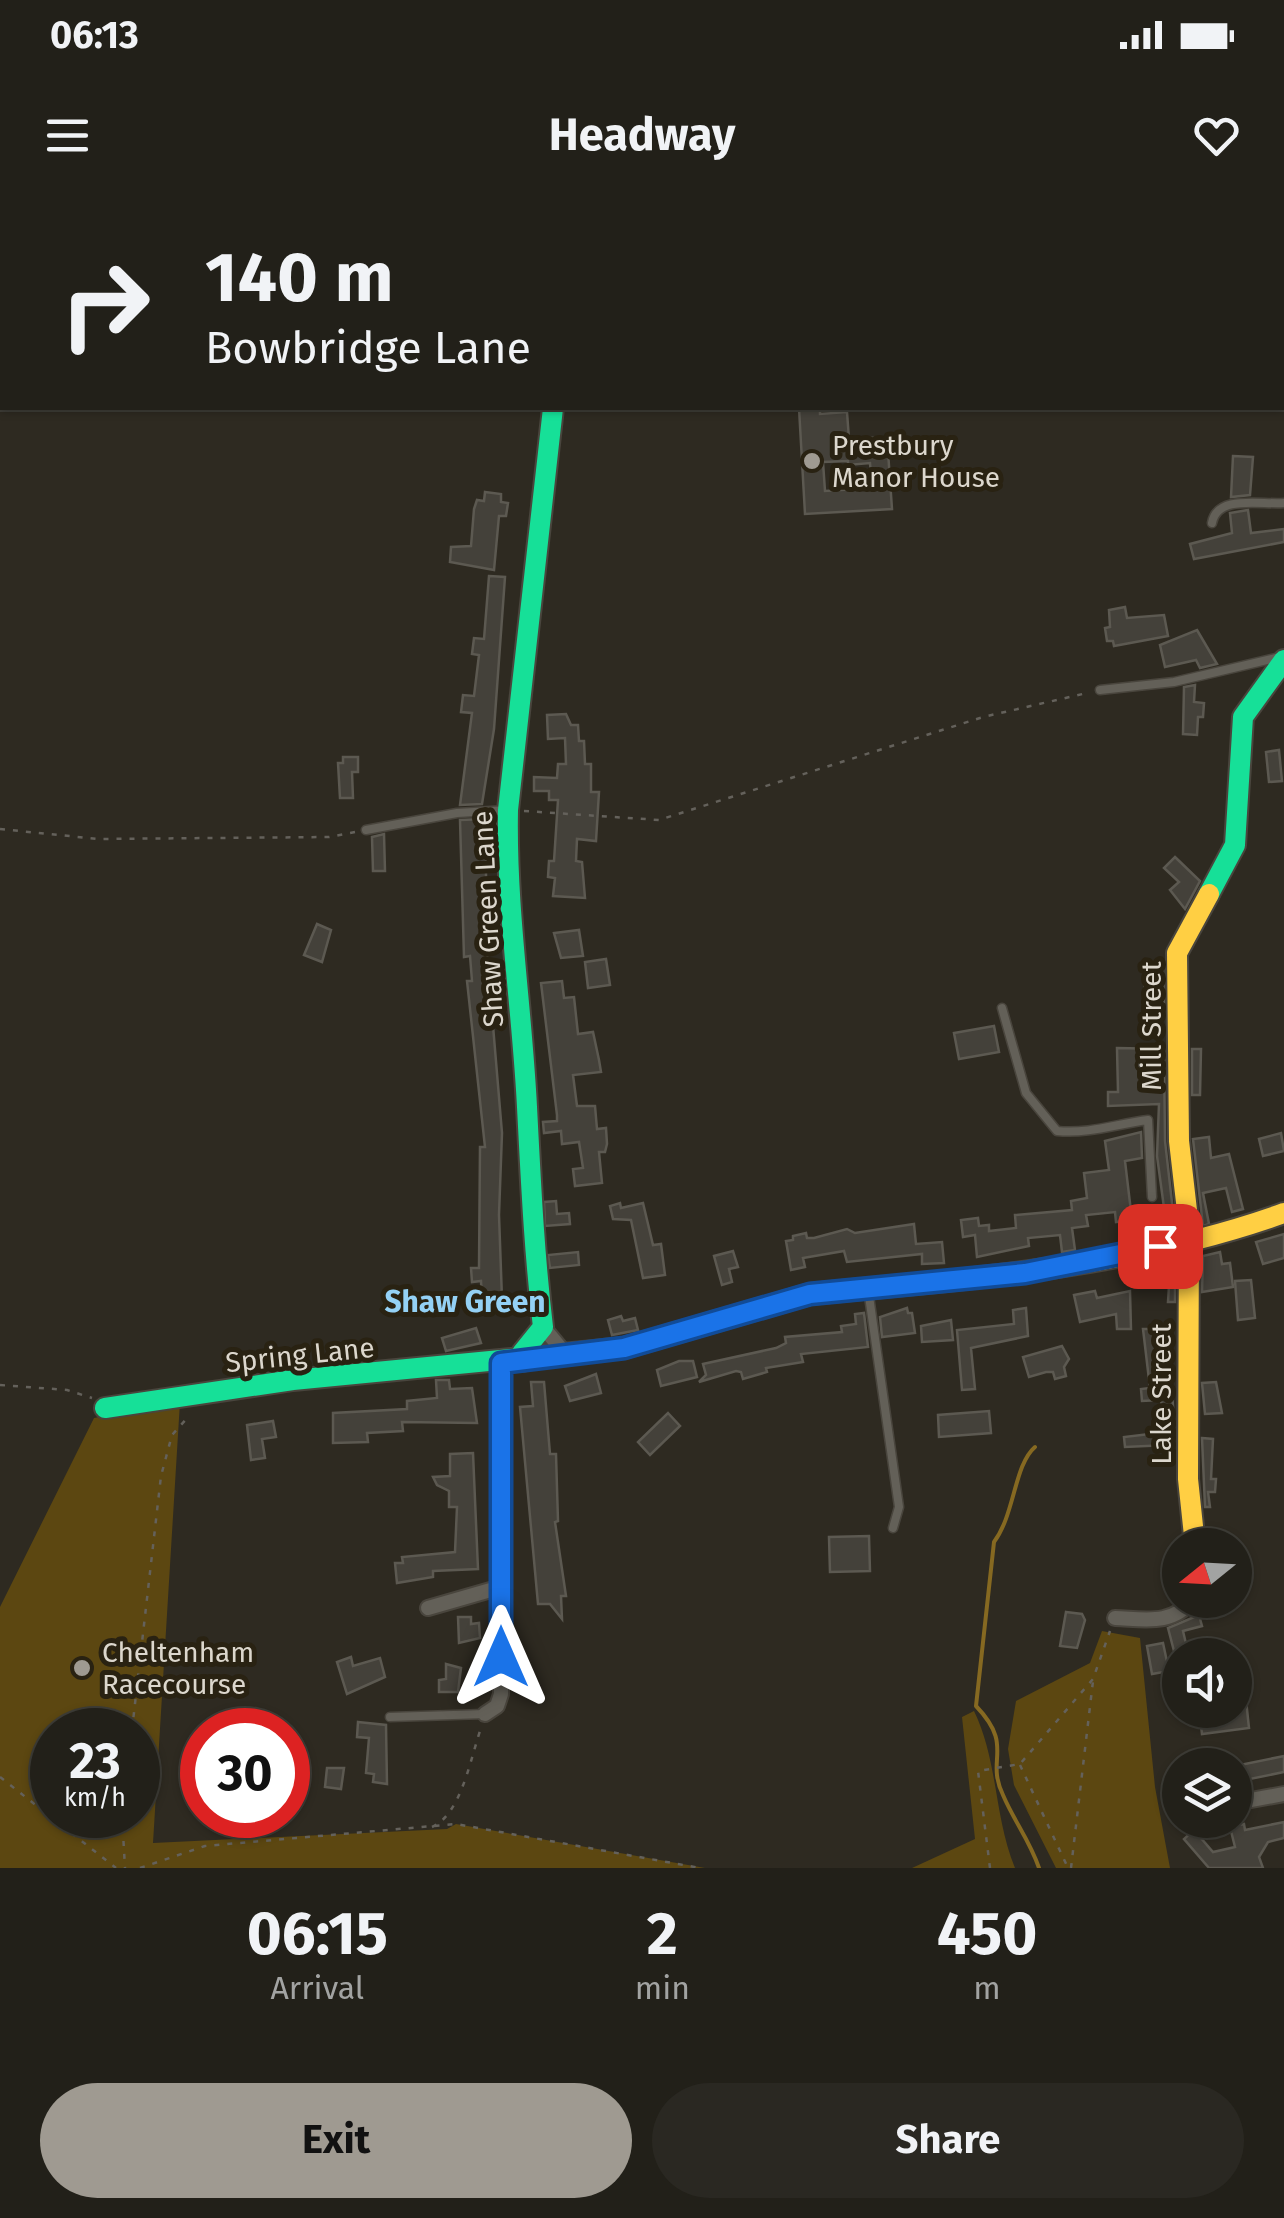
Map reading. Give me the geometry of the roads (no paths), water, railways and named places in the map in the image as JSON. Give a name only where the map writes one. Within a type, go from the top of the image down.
[{"type":"street","name":"Shaw Green Lane","points":[[543,1327],[528,1210],[527,1107],[508,874],[508,810],[553,410]]},
{"type":"street","name":"Mill Street","points":[[1188,1242],[1179,1140],[1177,954],[1235,845],[1240,818],[1243,717],[1284,658]]},
{"type":"street","name":"Spring Lane","points":[[105,1408],[194,1394],[624,1348],[810,1294],[1025,1273],[1221,1236],[1284,1213]]},
{"type":"street","name":"Lake Street","points":[[1188,1242],[1188,1479],[1193,1528]]},
{"type":"street","points":[[485,1714],[496,1706],[501,1694],[501,1588],[511,1362],[543,1327],[567,1356]]},
{"type":"street","points":[[428,1608],[501,1588]]},
{"type":"street","points":[[1115,1618],[1168,1618]]},
{"type":"street","points":[[1252,1800],[1284,1794]]},
{"type":"lane","points":[[1212,524],[1214,514],[1225,505],[1284,504]]},
{"type":"lane","points":[[1100,690],[1174,682],[1284,658]]},
{"type":"lane","points":[[366,830],[456,813],[508,810]]},
{"type":"lane","points":[[1002,1008],[1026,1092],[1057,1131],[1087,1134],[1112,1124],[1148,1120],[1152,1198]]},
{"type":"lane","points":[[1150,1141],[1179,1140]]},
{"type":"lane","points":[[868,1290],[899,1507],[893,1528]]},
{"type":"lane","points":[[390,1717],[485,1714]]},
{"type":"waterway","points":[[1035,1447],[1023,1466],[994,1542],[976,1706],[994,1732],[998,1782],[1039,1868]]},
{"type":"place","name":"Prestbury Manor House","points":[[812,461]]},
{"type":"place","name":"Cheltenham Racecourse","points":[[82,1668]]},
{"type":"district","name":"Shaw Green","points":[[465,1302]]}]
